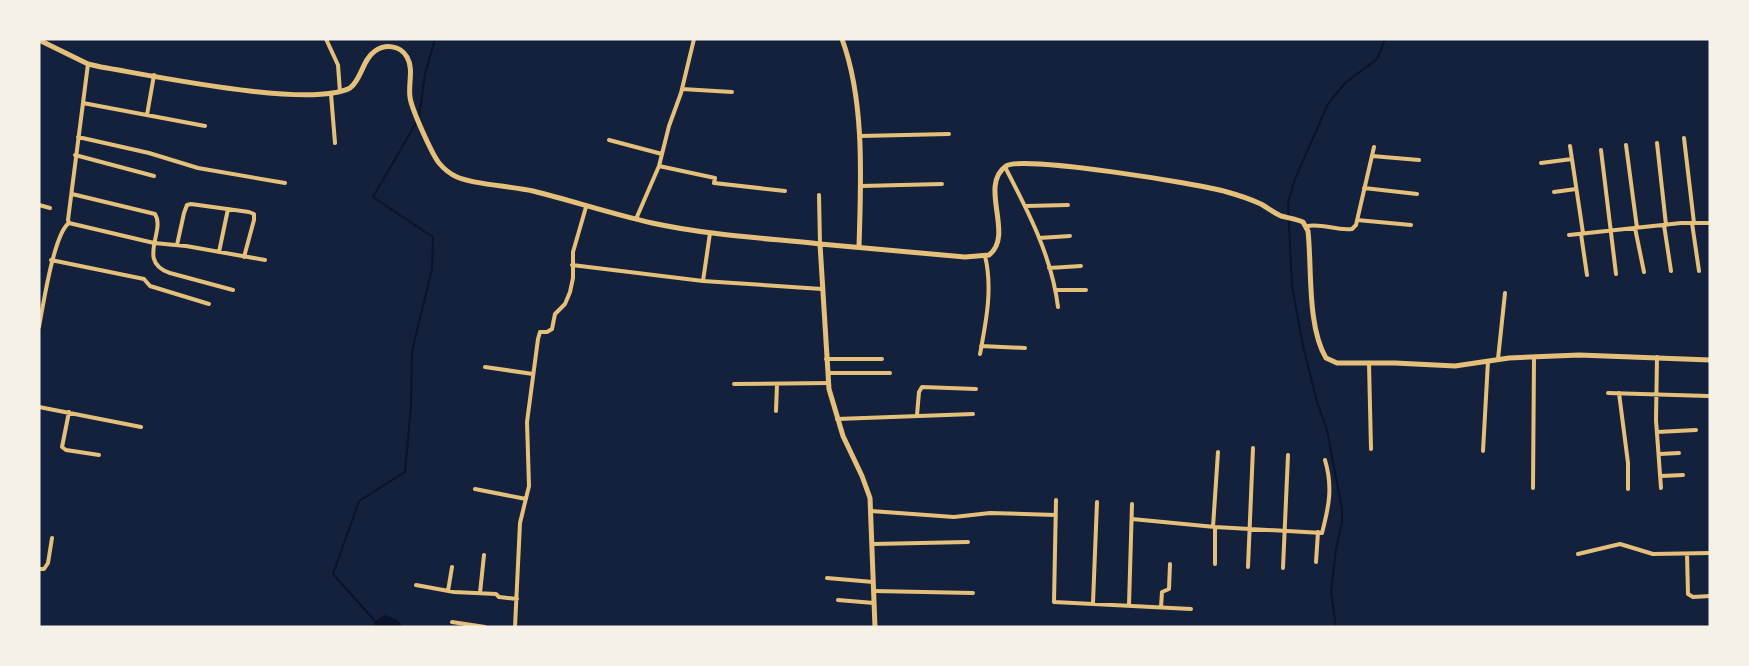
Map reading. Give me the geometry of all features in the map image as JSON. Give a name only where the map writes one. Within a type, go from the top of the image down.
[{"type":"street","points":[[326,39],[338,65],[340,92]]},
{"type":"street","points":[[636,219],[659,166],[694,39]]},
{"type":"street","points":[[842,39],[853,74],[861,186],[860,247]]},
{"type":"street","points":[[39,40],[88,64],[255,91],[306,95],[332,94],[354,85],[372,53],[382,47],[391,46],[404,53],[409,62],[412,108],[438,162],[448,172],[461,179],[534,191],[636,219],[710,232],[965,257],[985,256],[991,254],[997,246],[996,190],[998,175],[1005,166],[1017,162],[1062,165],[1194,184],[1245,198],[1280,216],[1298,220],[1307,226],[1311,258],[1311,297],[1322,351],[1326,358],[1337,363],[1455,366],[1498,359],[1587,354],[1710,360]]},
{"type":"street","points":[[39,327],[52,271],[51,260],[62,231],[69,223],[75,155],[88,64]]},
{"type":"street","points":[[147,115],[154,75]]},
{"type":"street","points":[[682,89],[732,92]]},
{"type":"street","points":[[332,94],[335,143]]},
{"type":"street","points":[[83,103],[205,126]]},
{"type":"street","points":[[858,136],[949,134]]},
{"type":"street","points":[[78,137],[149,153],[198,168],[285,183]]},
{"type":"street","points":[[1684,138],[1699,271]]},
{"type":"street","points":[[609,140],[662,154]]},
{"type":"street","points":[[1657,143],[1671,271]]},
{"type":"street","points":[[1626,145],[1644,272]]},
{"type":"street","points":[[1570,146],[1587,275]]},
{"type":"street","points":[[1307,226],[1320,224],[1352,229],[1357,220],[1374,147]]},
{"type":"street","points":[[1600,150],[1616,274]]},
{"type":"street","points":[[75,155],[154,176]]},
{"type":"street","points":[[1372,156],[1419,160]]},
{"type":"street","points":[[1541,163],[1572,159]]},
{"type":"street","points":[[659,166],[715,178],[714,183],[785,191]]},
{"type":"street","points":[[1005,166],[1039,238],[1056,290],[1058,307]]},
{"type":"street","points":[[861,186],[942,184]]},
{"type":"street","points":[[1364,188],[1417,194]]},
{"type":"street","points":[[1554,192],[1576,189]]},
{"type":"street","points":[[72,194],[155,213],[158,219],[154,243],[155,261],[164,271],[232,290]]},
{"type":"street","points":[[819,195],[819,244],[829,383],[837,419],[868,492],[873,544],[876,627]]},
{"type":"street","points":[[39,205],[50,207]]},
{"type":"street","points":[[177,245],[187,205],[228,209],[254,214],[244,257]]},
{"type":"street","points":[[1025,206],[1068,205]]},
{"type":"street","points":[[515,627],[520,523],[530,467],[527,422],[540,332],[552,329],[555,314],[565,304],[572,285],[575,245],[586,207]]},
{"type":"street","points":[[219,252],[228,209]]},
{"type":"street","points":[[1357,220],[1411,225]]},
{"type":"street","points":[[69,223],[154,243],[265,260]]},
{"type":"street","points":[[1569,235],[1665,225],[1710,224]]},
{"type":"street","points":[[703,281],[710,232]]},
{"type":"street","points":[[1039,238],[1070,236]]},
{"type":"street","points":[[980,354],[988,298],[985,256]]},
{"type":"street","points":[[51,260],[144,279],[150,286],[209,304]]},
{"type":"street","points":[[572,265],[703,281],[822,289]]},
{"type":"street","points":[[1049,268],[1082,266]]},
{"type":"street","points":[[1056,290],[1086,290]]},
{"type":"street","points":[[1498,359],[1505,293]]},
{"type":"street","points":[[981,346],[1025,348]]},
{"type":"street","points":[[1533,488],[1534,357]]},
{"type":"street","points":[[1657,357],[1655,394],[1661,488]]},
{"type":"street","points":[[826,359],[882,359]]},
{"type":"street","points":[[1483,451],[1488,360]]},
{"type":"street","points":[[1369,363],[1371,448]]},
{"type":"street","points":[[485,367],[533,374]]},
{"type":"street","points":[[828,373],[890,373]]},
{"type":"street","points":[[734,384],[829,383]]},
{"type":"street","points":[[776,411],[777,384]]},
{"type":"street","points":[[917,415],[922,387],[976,389]]},
{"type":"street","points":[[1608,393],[1708,396]]},
{"type":"street","points":[[1619,393],[1628,463],[1628,489]]},
{"type":"street","points":[[39,407],[141,427]]},
{"type":"street","points":[[69,412],[62,447],[66,450],[99,455]]},
{"type":"street","points":[[837,419],[973,414]]},
{"type":"street","points":[[1657,432],[1696,430]]},
{"type":"street","points":[[1248,567],[1253,448]]},
{"type":"street","points":[[1215,564],[1214,527],[1218,452]]},
{"type":"street","points":[[1659,454],[1679,453]]},
{"type":"street","points":[[1283,568],[1288,455]]},
{"type":"street","points":[[1132,519],[1214,527],[1322,533],[1329,505],[1330,477],[1324,460]]},
{"type":"street","points":[[1661,476],[1683,475]]},
{"type":"street","points":[[476,489],[526,499]]},
{"type":"street","points":[[1056,500],[1054,602],[1191,609]]},
{"type":"street","points":[[1093,603],[1098,502]]},
{"type":"street","points":[[1129,605],[1132,504]]},
{"type":"street","points":[[871,511],[954,517],[990,513],[1056,515]]},
{"type":"street","points":[[1316,562],[1318,532]]},
{"type":"street","points":[[39,569],[44,569],[48,563],[52,538]]},
{"type":"street","points":[[873,544],[968,542]]},
{"type":"street","points":[[1578,554],[1620,544],[1653,554],[1710,553]]},
{"type":"street","points":[[1687,554],[1688,594],[1692,597],[1710,596]]},
{"type":"street","points":[[480,593],[484,555]]},
{"type":"street","points":[[1161,607],[1162,592],[1169,589],[1170,564]]},
{"type":"street","points":[[448,591],[452,567]]},
{"type":"street","points":[[827,578],[874,582]]},
{"type":"street","points":[[416,585],[448,591],[496,594],[499,597],[517,599]]},
{"type":"street","points":[[874,591],[974,593]]},
{"type":"street","points":[[838,600],[874,603]]},
{"type":"street","points":[[452,622],[485,627]]},
{"type":"water","points":[[385,615],[398,620],[403,627],[372,627],[375,621]]},
{"type":"waterway","points":[[419,118],[425,74],[435,39]]},
{"type":"waterway","points":[[1336,627],[1331,592],[1342,509],[1327,430],[1317,402],[1303,346],[1292,286],[1288,203],[1295,179],[1328,104],[1345,83],[1377,59],[1385,39]]},
{"type":"waterway","points":[[376,622],[333,574],[359,501],[405,472],[411,406],[412,351],[432,269],[433,237],[373,197],[416,123]]}]
